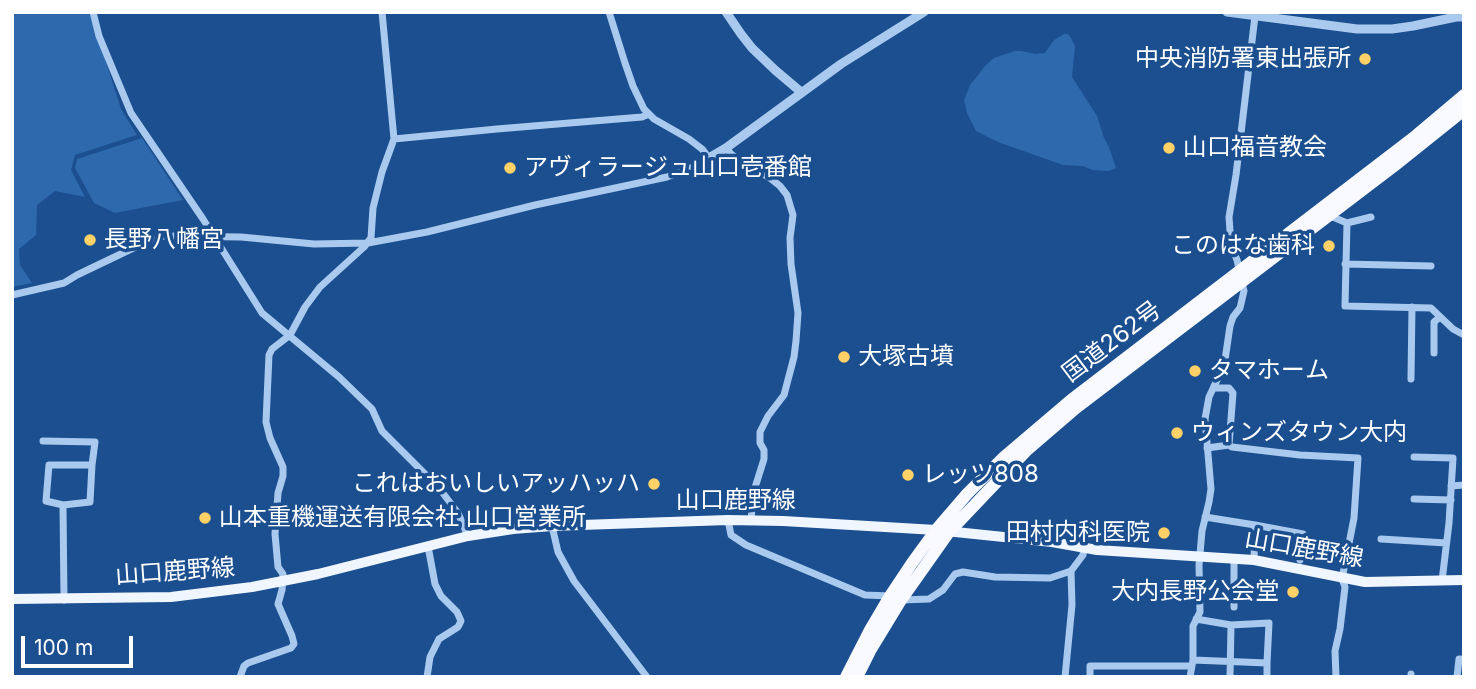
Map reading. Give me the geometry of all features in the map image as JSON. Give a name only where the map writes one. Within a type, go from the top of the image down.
[{"type":"highway","name":"国道262号","points":[[1325,212],[1464,95]]},
{"type":"highway","name":"国道262号","points":[[857,676],[870,630],[984,476],[1043,422],[1325,212],[1426,141],[1464,110]]},
{"type":"main road","name":"山口鹿野線","points":[[12,599],[171,597],[283,582],[468,536],[513,529],[728,520],[810,522],[943,531],[1052,542],[1097,550],[1234,558],[1302,568],[1365,582],[1464,580]]},
{"type":"street","points":[[93,12],[99,36],[131,113],[262,313],[339,377],[372,409],[382,431],[439,488],[458,513],[468,536]]},
{"type":"street","points":[[240,677],[248,663],[290,648],[294,644],[278,604],[283,574],[278,567],[275,534],[283,467],[266,422],[269,355],[272,349],[290,335],[305,307],[320,287],[371,238],[373,208],[394,139],[382,12]]},
{"type":"street","points":[[609,12],[633,86],[649,114],[689,139],[709,158]]},
{"type":"street","points":[[726,12],[752,48],[801,92]]},
{"type":"street","points":[[12,295],[64,283],[148,241],[165,236],[271,239],[314,244],[368,243],[667,177],[687,170],[726,148],[841,64],[925,12]]},
{"type":"street","points":[[1227,12],[1357,29],[1413,26],[1464,17]]},
{"type":"street","points":[[1190,677],[1193,625],[1200,612],[1199,565],[1202,531],[1211,489],[1205,419],[1209,397],[1225,360],[1230,326],[1240,308],[1244,291],[1231,245],[1229,217],[1255,16]]},
{"type":"street","points":[[394,139],[642,117],[649,114]]},
{"type":"street","points":[[726,148],[743,163],[780,186],[787,195],[793,215],[791,264],[798,313],[794,357],[783,395],[768,416],[761,432],[760,443],[764,458],[753,494],[751,521]]},
{"type":"street","points":[[1325,212],[1347,223],[1371,217]]},
{"type":"street","points":[[1347,223],[1345,306],[1431,308],[1453,329],[1464,335]]},
{"type":"street","points":[[1345,264],[1431,266]]},
{"type":"street","points":[[1411,379],[1412,307]]},
{"type":"street","points":[[1434,352],[1434,323],[1440,317]]},
{"type":"street","points":[[1214,386],[1229,388],[1233,393],[1229,445]]},
{"type":"street","points":[[43,441],[95,442],[90,502],[63,505],[46,501],[49,465],[92,465]]},
{"type":"street","points":[[1207,448],[1229,445],[1300,455],[1358,458],[1354,519],[1342,579],[1345,587],[1335,651],[1336,677]]},
{"type":"street","points":[[1414,457],[1453,458],[1442,580]]},
{"type":"street","points":[[1451,486],[1464,485]]},
{"type":"street","points":[[1414,499],[1451,500]]},
{"type":"street","points":[[63,505],[64,600]]},
{"type":"street","points":[[1205,517],[1303,534],[1300,560]]},
{"type":"street","points":[[728,520],[731,535],[746,544],[865,595],[895,598],[929,599],[943,590],[955,574],[963,572],[995,577],[1049,578],[1071,571],[1083,555],[1084,547]]},
{"type":"street","points":[[1254,560],[1255,524]]},
{"type":"street","points":[[552,526],[558,552],[574,581],[647,677]]},
{"type":"street","points":[[1381,539],[1446,543]]},
{"type":"street","points":[[427,677],[430,657],[439,639],[458,627],[461,621],[457,612],[441,596],[435,583],[428,546]]},
{"type":"street","points":[[1234,558],[1234,607]]},
{"type":"street","points":[[1065,677],[1072,605],[1071,571]]},
{"type":"street","points":[[1196,619],[1231,625],[1269,623],[1267,677]]},
{"type":"street","points":[[1230,677],[1231,625]]},
{"type":"street","points":[[1457,677],[1459,659],[1464,659]]},
{"type":"street","points":[[1090,677],[1090,666],[1230,661],[1267,663]]},
{"type":"shaded area","points":[[12,12],[90,12],[121,109],[137,135],[75,155],[71,170],[85,197],[55,191],[37,205],[36,235],[19,249],[20,265],[32,283],[12,287]]},
{"type":"shaded area","points":[[1068,34],[1075,46],[1072,77],[1097,116],[1116,168],[1109,171],[1063,165],[998,142],[976,131],[967,113],[964,100],[970,85],[994,58],[1015,51],[1045,53],[1054,40]]},
{"type":"shaded area","points":[[142,138],[183,200],[115,213],[94,203],[75,168],[77,159]]},
{"type":"place","name":"中央消防署東出張所","points":[[1365,59]]},
{"type":"place","name":"山口福音教会","points":[[1169,148]]},
{"type":"place","name":"アヴィラージュ山口壱番館","points":[[510,168]]},
{"type":"place","name":"長野八幡宮","points":[[90,240]]},
{"type":"place","name":"このはな歯科","points":[[1329,246]]},
{"type":"place","name":"大塚古墳","points":[[844,357]]},
{"type":"place","name":"タマホーム","points":[[1195,371]]},
{"type":"place","name":"ウィンズタウン大内","points":[[1177,433]]},
{"type":"place","name":"レッツ808","points":[[908,475]]},
{"type":"place","name":"これはおいしいアッハッハ","points":[[654,484]]},
{"type":"place","name":"山本重機運送有限会社 山口営業所","points":[[205,518]]},
{"type":"place","name":"田村内科医院","points":[[1164,533]]},
{"type":"place","name":"大内長野公会堂","points":[[1293,592]]}]
